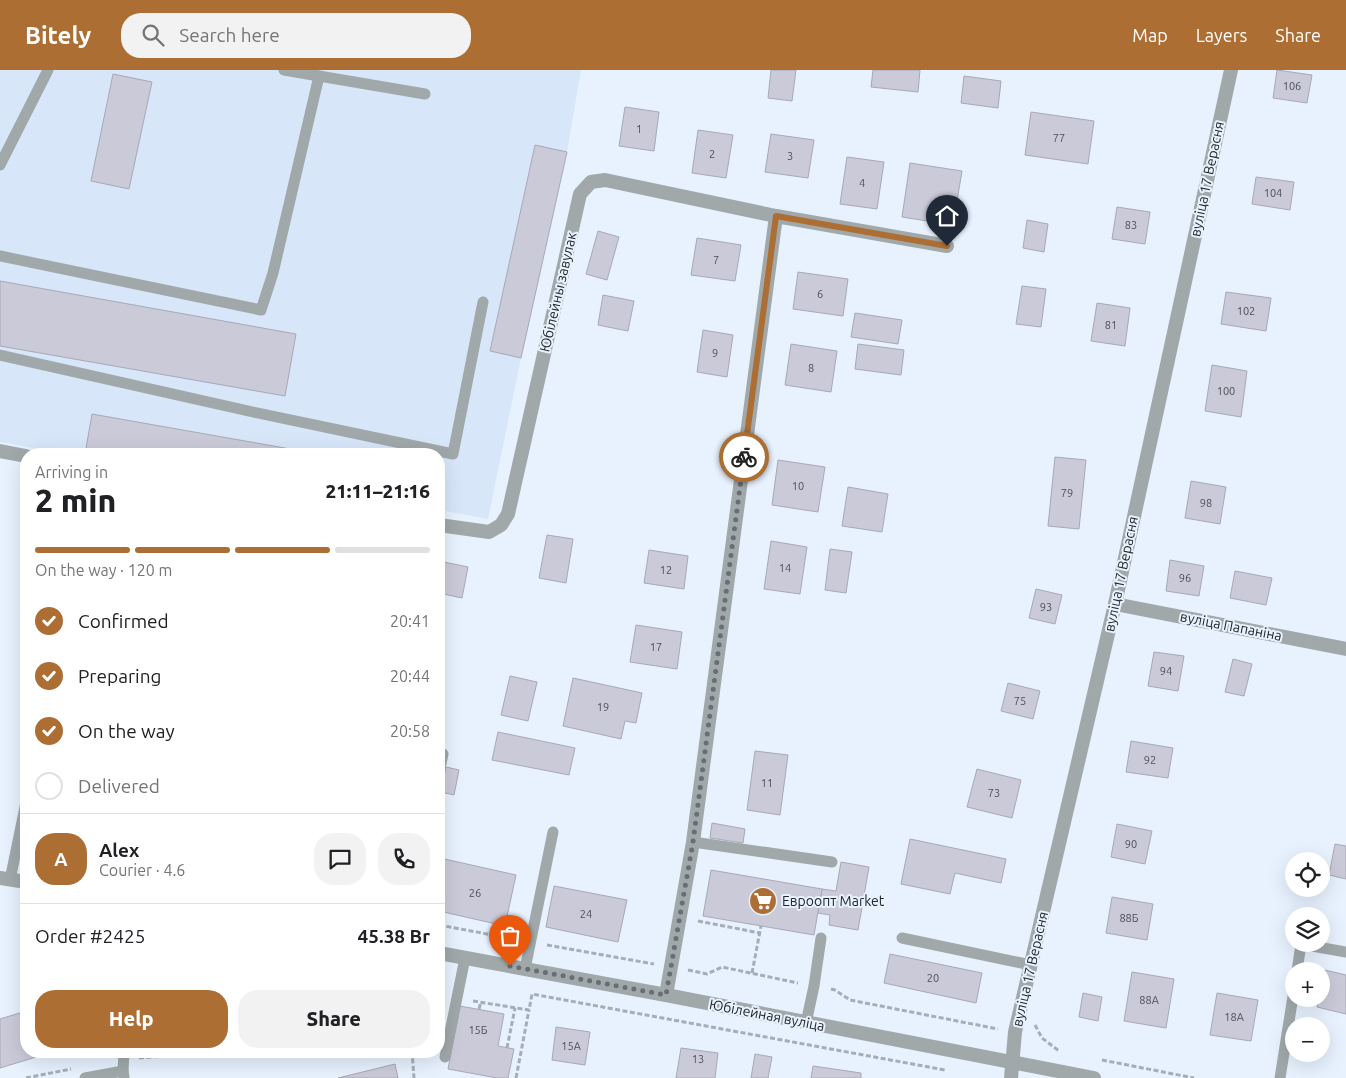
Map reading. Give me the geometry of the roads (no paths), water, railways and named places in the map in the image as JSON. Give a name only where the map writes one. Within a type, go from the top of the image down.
[{"type":"street","name":"вуліца 17 Верасня","points":[[1011,1078],[1015,1032],[1115,604],[1231,70]]},
{"type":"street","name":"Юбілейны завулак","points":[[445,526],[489,532],[501,525],[508,514],[580,194],[591,182],[605,180],[776,216],[947,246]]},
{"type":"street","points":[[666,995],[693,842],[776,216]]},
{"type":"street","points":[[0,451],[20,455]]},
{"type":"street","name":"вуліца Папаніна","points":[[1115,604],[1346,649]]},
{"type":"street","points":[[5,879],[20,881]]},
{"type":"street","name":"Юбілейная вуліца","points":[[445,954],[1094,1078]]},
{"type":"lane","points":[[0,165],[48,70]]},
{"type":"lane","points":[[284,70],[425,94]]},
{"type":"lane","points":[[0,256],[260,310],[273,273],[319,76]]},
{"type":"lane","points":[[445,452],[453,454],[483,302]]},
{"type":"lane","points":[[0,355],[244,410],[424,448]]},
{"type":"lane","points":[[5,879],[20,824]]},
{"type":"lane","points":[[525,969],[553,832]]},
{"type":"lane","points":[[693,842],[832,862]]},
{"type":"lane","points":[[806,1023],[821,938]]},
{"type":"lane","points":[[902,938],[1030,965]]},
{"type":"lane","points":[[1298,962],[1301,944],[1346,952]]},
{"type":"lane","points":[[445,1057],[466,958]]},
{"type":"lane","points":[[1280,1078],[1291,1007]]},
{"type":"lane","points":[[85,1078],[124,1065]]},
{"type":"place","name":"Евроопт Market","points":[[763,901]]}]
